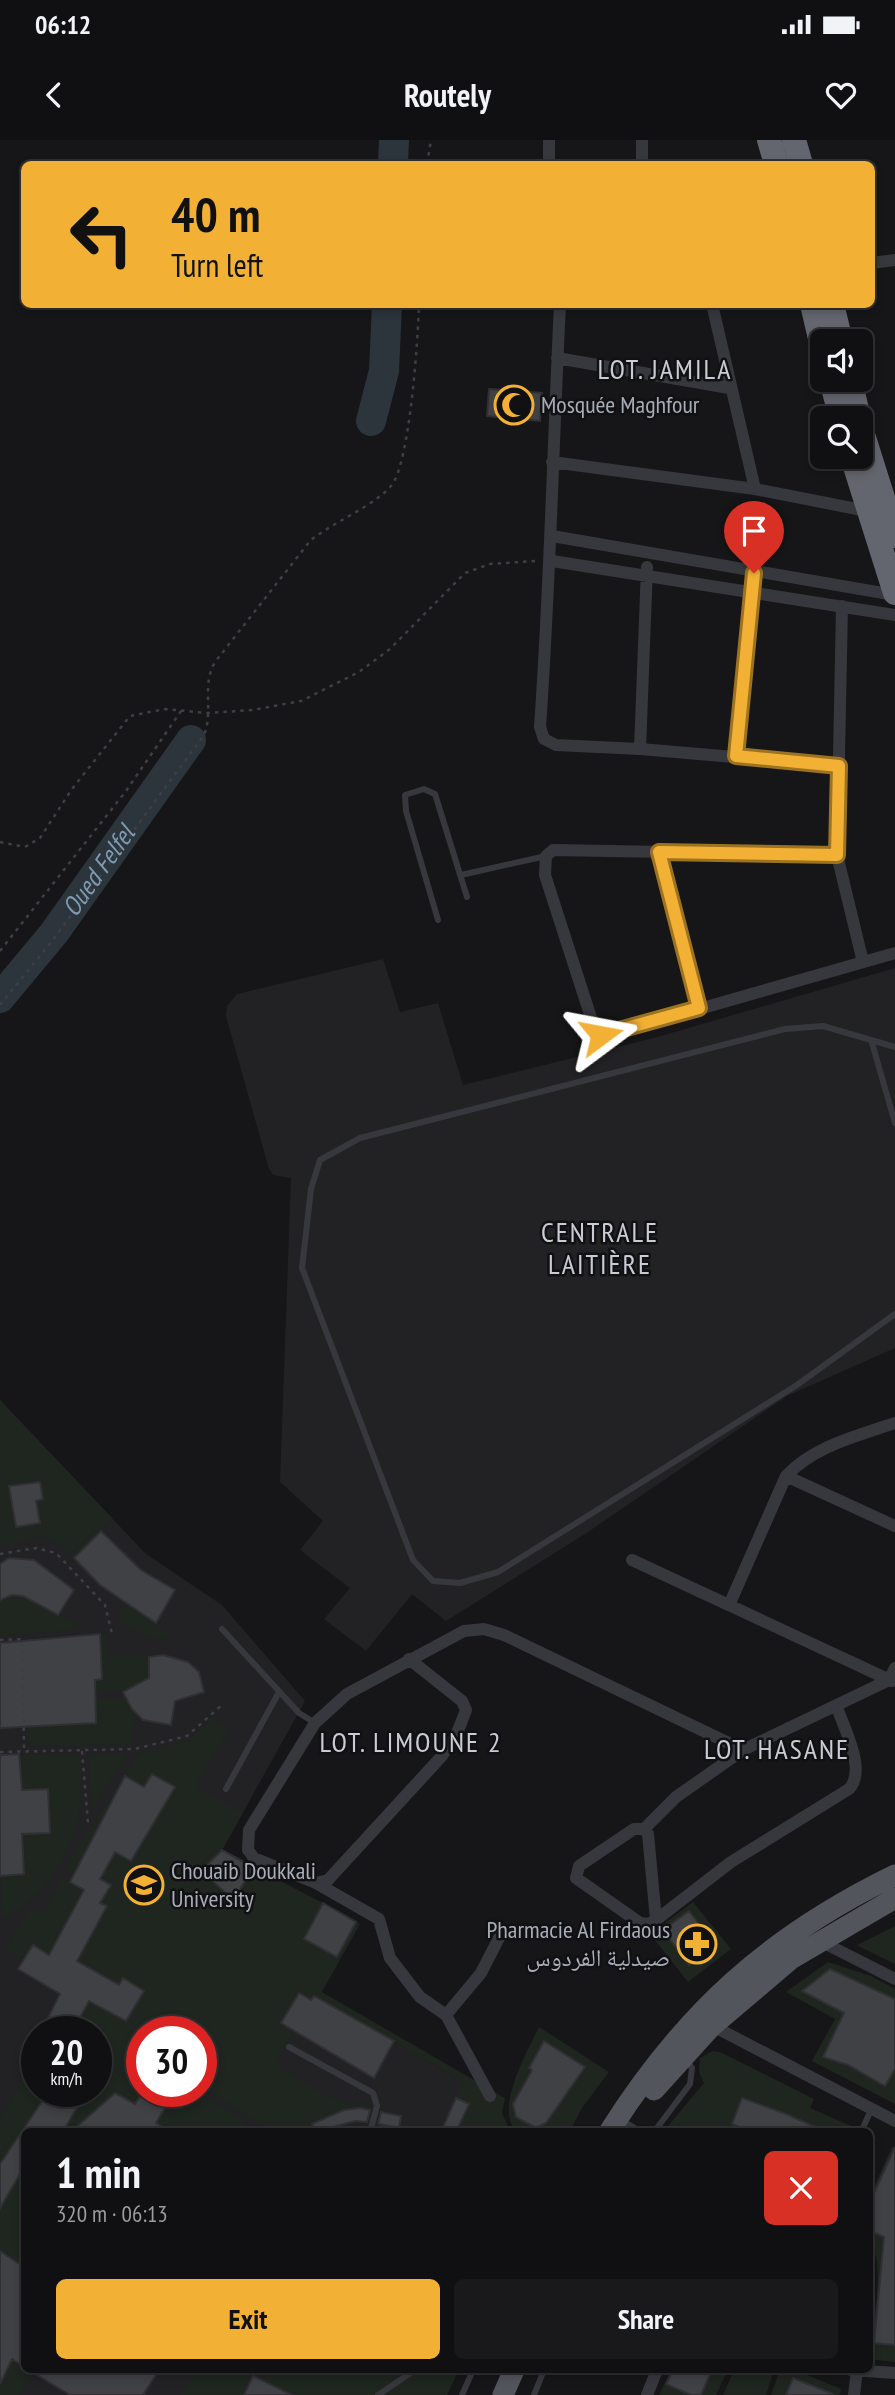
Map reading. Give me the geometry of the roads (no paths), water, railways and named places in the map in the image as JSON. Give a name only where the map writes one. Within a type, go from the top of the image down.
[{"type":"highway","points":[[769,140],[775,161]]},
{"type":"highway","points":[[794,140],[799,161]]},
{"type":"highway","points":[[813,308],[818,329]]},
{"type":"highway","points":[[833,308],[838,329]]},
{"type":"highway","points":[[855,469],[867,511],[890,545]]},
{"type":"highway","points":[[871,469],[890,545],[895,594]]},
{"type":"main road","points":[[628,2128],[684,2056],[706,2020],[744,1969],[832,1907],[895,1875]]},
{"type":"main road","points":[[627,2128],[636,2091],[706,2020],[791,1959],[895,1898]]},
{"type":"main road","points":[[490,2395],[499,2373]]},
{"type":"main road","points":[[503,2395],[513,2373]]},
{"type":"street","points":[[549,140],[549,161]]},
{"type":"street","points":[[642,140],[642,161]]},
{"type":"street","points":[[875,263],[895,260]]},
{"type":"street","points":[[560,308],[552,462],[552,561],[540,727],[544,739],[556,745],[640,748],[839,766]]},
{"type":"street","points":[[713,308],[729,388],[755,489]]},
{"type":"street","points":[[558,358],[729,388]]},
{"type":"street","points":[[552,462],[755,489],[867,511]]},
{"type":"street","points":[[552,536],[754,573],[895,594]]},
{"type":"street","points":[[640,748],[648,555]]},
{"type":"street","points":[[552,561],[895,615]]},
{"type":"street","points":[[736,756],[754,573]]},
{"type":"street","points":[[842,606],[837,855],[863,962]]},
{"type":"street","points":[[837,855],[553,850],[546,856],[545,875],[596,1030],[601,1035],[608,1035],[895,953]]},
{"type":"street","points":[[659,852],[699,1008]]},
{"type":"street","points":[[730,1603],[786,1476],[800,1461],[820,1450],[895,1423]]},
{"type":"street","points":[[786,1476],[895,1526]]},
{"type":"street","points":[[632,1560],[893,1677]]},
{"type":"street","points":[[490,2096],[446,2015],[420,1997],[390,1958],[379,1919],[316,1883],[254,1857],[248,1850],[246,1841],[249,1830],[315,1723],[347,1693],[464,1631],[484,1629],[504,1635],[743,1750]]},
{"type":"street","points":[[316,1883],[336,1874],[441,1758],[464,1720],[466,1710],[462,1701],[409,1659]]},
{"type":"street","points":[[837,1707],[857,1770],[856,1782],[731,1863],[656,1920],[648,1924],[640,1923],[576,1878],[579,1866],[634,1829],[644,1829],[676,1797],[743,1750],[837,1707],[893,1677]]},
{"type":"street","points":[[644,1829],[648,1834],[656,1920]]},
{"type":"street","points":[[801,1927],[819,1941],[895,1979]]},
{"type":"street","points":[[446,2015],[481,1973],[501,1934]]},
{"type":"street","points":[[706,2020],[895,2121]]},
{"type":"street","points":[[873,2371],[895,2372]]},
{"type":"street","points":[[647,2395],[656,2373]]},
{"type":"street","points":[[854,2395],[855,2373]]},
{"type":"lane","points":[[438,920],[406,811],[405,795],[424,789],[435,794],[467,897]]},
{"type":"lane","points":[[461,875],[546,856]]},
{"type":"lane","points":[[895,1047],[872,1043],[823,1026],[785,1029],[360,1138],[320,1160],[311,1189],[302,1268],[413,1560],[433,1581],[460,1583],[498,1572],[797,1385],[895,1314]]},
{"type":"lane","points":[[872,1043],[895,1124]]},
{"type":"lane","points":[[222,1629],[299,1713],[315,1723]]},
{"type":"lane","points":[[226,1789],[279,1692]]},
{"type":"lane","points":[[289,2047],[373,2093],[377,2106],[371,2128]]},
{"type":"lane","points":[[657,2128],[693,2076],[692,2068],[684,2056]]},
{"type":"lane","points":[[863,2128],[871,2109]]},
{"type":"lane","points":[[378,2395],[411,2373]]},
{"type":"lane","points":[[462,2395],[472,2373]]},
{"type":"lane","points":[[534,2395],[543,2373]]},
{"type":"waterway","name":"Oued Felfel","points":[[393,161],[394,140]]},
{"type":"waterway","name":"Oued Felfel","points":[[371,421],[384,371],[387,308]]},
{"type":"waterway","name":"Oued Felfel","points":[[0,998],[54,933],[191,740]]},
{"type":"place","name":"Mosquée Maghfour","points":[[514,405]]},
{"type":"place","name":"Chouaib Doukkali University","points":[[144,1885]]},
{"type":"place","name":"Pharmacie Al Firdaous صيدلية الفردوس","points":[[697,1944]]},
{"type":"district","name":"LOT. JAMILA","points":[[665,369]]},
{"type":"district","name":"CENTRALE LAITIÈRE","points":[[600,1248]]},
{"type":"district","name":"LOT. LIMOUNE 2","points":[[411,1742]]},
{"type":"district","name":"LOT. HASANE","points":[[777,1749]]}]
